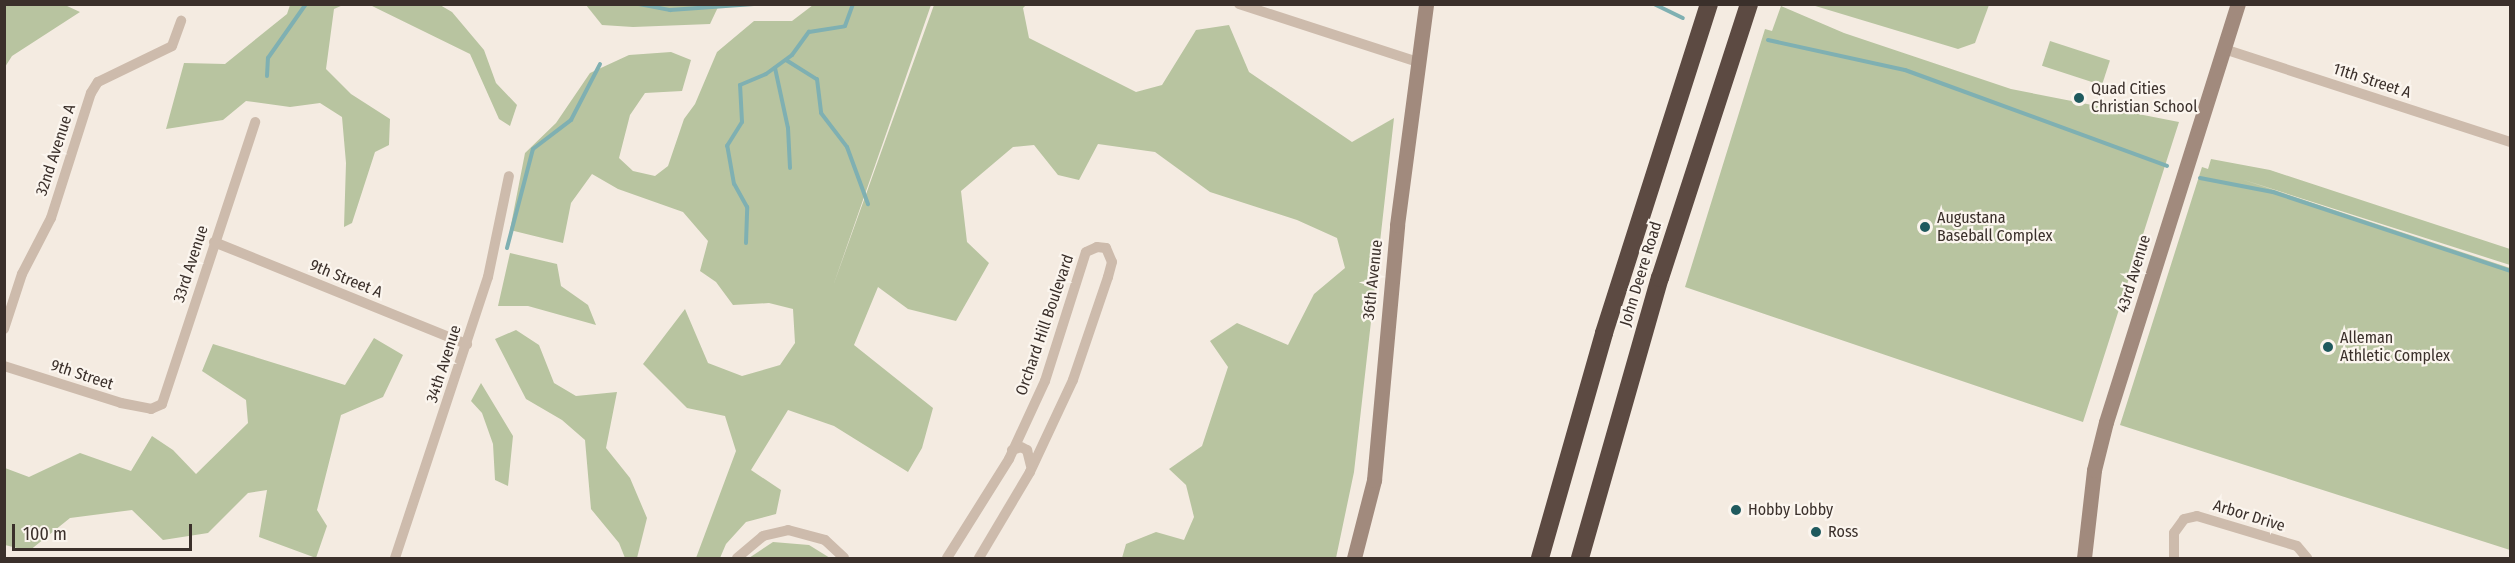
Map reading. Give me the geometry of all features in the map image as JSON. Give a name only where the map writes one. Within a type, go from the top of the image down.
[{"type":"highway","name":"John Deere Road","points":[[1540,558],[1604,333],[1709,4]]},
{"type":"highway","name":"John Deere Road","points":[[1580,558],[1660,278],[1749,4]]},
{"type":"street","points":[[1239,4],[1418,62]]},
{"type":"street","name":"36th Avenue","points":[[1354,558],[1374,480],[1397,225],[1426,4]]},
{"type":"street","name":"43rd Avenue","points":[[2084,558],[2094,470],[2106,422],[2238,4]]},
{"type":"street","name":"32nd Avenue A","points":[[4,329],[22,274],[51,218],[91,93],[98,82],[172,46],[181,21]]},
{"type":"street","name":"11th Street A","points":[[2224,49],[2511,142]]},
{"type":"street","name":"33rd Avenue","points":[[151,409],[162,404],[166,394],[255,122]]},
{"type":"street","name":"34th Avenue","points":[[395,558],[467,344],[495,250],[509,176]]},
{"type":"street","name":"9th Street A","points":[[214,242],[467,344]]},
{"type":"street","name":"Orchard Hill Boulevard","points":[[947,558],[1012,450],[1045,381],[1086,252],[1097,247],[1106,248],[1112,262],[1084,352],[1030,472],[979,558]]},
{"type":"street","name":"9th Street","points":[[4,366],[91,396],[151,409]]},
{"type":"street","points":[[1012,450],[1021,447],[1031,454],[1030,472]]},
{"type":"street","name":"Arbor Drive","points":[[2174,558],[2174,533],[2184,519],[2196,516],[2298,546],[2307,558]]},
{"type":"street","points":[[737,558],[763,536],[788,531],[825,540],[844,558]]},
{"type":"green space","points":[[5,4],[65,5],[80,12],[12,56],[5,67]]},
{"type":"green space","points":[[1989,4],[1975,43],[1958,49],[1812,5]]},
{"type":"green space","points":[[290,5],[343,5],[334,9],[326,69],[351,94],[390,119],[389,145],[375,152],[352,223],[344,227],[346,163],[342,117],[320,103],[290,107],[246,101],[223,120],[166,129],[184,63],[225,64],[287,14]]},
{"type":"green space","points":[[370,5],[440,5],[452,12],[484,50],[496,83],[517,105],[510,126],[499,119],[470,54]]},
{"type":"green space","points":[[586,5],[719,5],[710,24],[633,27],[602,25]]},
{"type":"green space","points":[[813,5],[931,5],[833,286],[934,5],[1026,5],[1023,8],[1029,38],[1136,92],[1162,85],[1196,30],[1229,25],[1249,72],[1352,142],[1394,118],[1354,472],[1336,558],[1122,558],[1126,544],[1156,532],[1184,540],[1194,517],[1186,485],[1169,469],[1202,446],[1228,367],[1210,341],[1237,323],[1288,345],[1314,294],[1345,268],[1337,238],[1297,220],[1210,192],[1155,152],[1098,144],[1079,180],[1058,175],[1034,145],[1013,147],[961,191],[967,242],[989,263],[956,321],[908,309],[878,287],[854,345],[933,408],[922,448],[908,472],[834,426],[788,410],[751,470],[781,490],[776,514],[746,522],[726,544],[720,558],[696,558],[736,451],[725,416],[687,408],[643,364],[685,309],[708,363],[742,376],[780,365],[795,343],[793,309],[769,303],[733,305],[716,282],[700,271],[708,241],[683,212],[618,189],[592,174],[571,203],[563,243],[510,230],[525,153],[556,123],[590,73],[629,55],[671,52],[691,60],[682,91],[645,93],[630,115],[619,158],[633,171],[655,176],[668,166],[684,119],[695,104],[717,52],[754,21],[792,21]]},
{"type":"green space","name":"Augustana Baseball Complex","points":[[1781,6],[1844,33],[2011,89],[2179,122],[2083,422],[1685,287],[1765,29],[1772,31]]},
{"type":"green space","points":[[2050,41],[2110,60],[2102,85],[2042,66]]},
{"type":"green space","name":"Alleman Athletic Complex","points":[[2211,159],[2270,170],[2510,249],[2510,265],[2241,179],[2510,268],[2510,550],[2120,425],[2202,167],[2208,169]]},
{"type":"green space","points":[[510,253],[557,264],[561,286],[588,305],[596,325],[528,306],[498,306]]},
{"type":"green space","points":[[516,330],[539,345],[554,383],[576,396],[617,392],[606,448],[630,478],[647,518],[637,558],[625,558],[619,543],[591,509],[585,440],[562,420],[526,399],[495,339]]},
{"type":"green space","points":[[374,338],[403,355],[383,397],[341,415],[317,510],[327,526],[316,558],[259,537],[267,490],[248,493],[208,533],[163,540],[132,510],[70,518],[29,551],[5,545],[5,468],[29,477],[80,453],[131,471],[152,436],[173,450],[196,474],[248,423],[246,400],[202,371],[213,344],[345,385]]},
{"type":"green space","points":[[481,383],[513,436],[508,486],[495,480],[493,444],[482,413],[471,401]]},
{"type":"green space","points":[[773,542],[809,545],[830,558],[749,558]]},
{"type":"waterway","points":[[267,76],[268,58],[306,4]]},
{"type":"waterway","points":[[639,4],[670,10],[754,4]]},
{"type":"waterway","points":[[746,243],[747,207],[734,184],[727,146],[742,122],[740,85],[766,74],[792,55],[809,32],[845,26],[853,4]]},
{"type":"waterway","points":[[1654,4],[1683,18]]},
{"type":"waterway","points":[[1768,40],[1905,70],[2167,166]]},
{"type":"waterway","points":[[786,60],[817,79],[821,113],[847,147],[868,204]]},
{"type":"waterway","points":[[507,248],[533,149],[571,120],[600,64]]},
{"type":"waterway","points":[[775,68],[788,128],[790,168]]},
{"type":"waterway","points":[[2200,178],[2273,192],[2510,271]]},
{"type":"place","name":"Quad Cities Christian School","points":[[2079,98]]},
{"type":"place","name":"Augustana Baseball Complex","points":[[1925,227]]},
{"type":"place","name":"Alleman Athletic Complex","points":[[2328,347]]},
{"type":"place","name":"Hobby Lobby","points":[[1736,510]]},
{"type":"place","name":"Ross","points":[[1816,532]]}]
